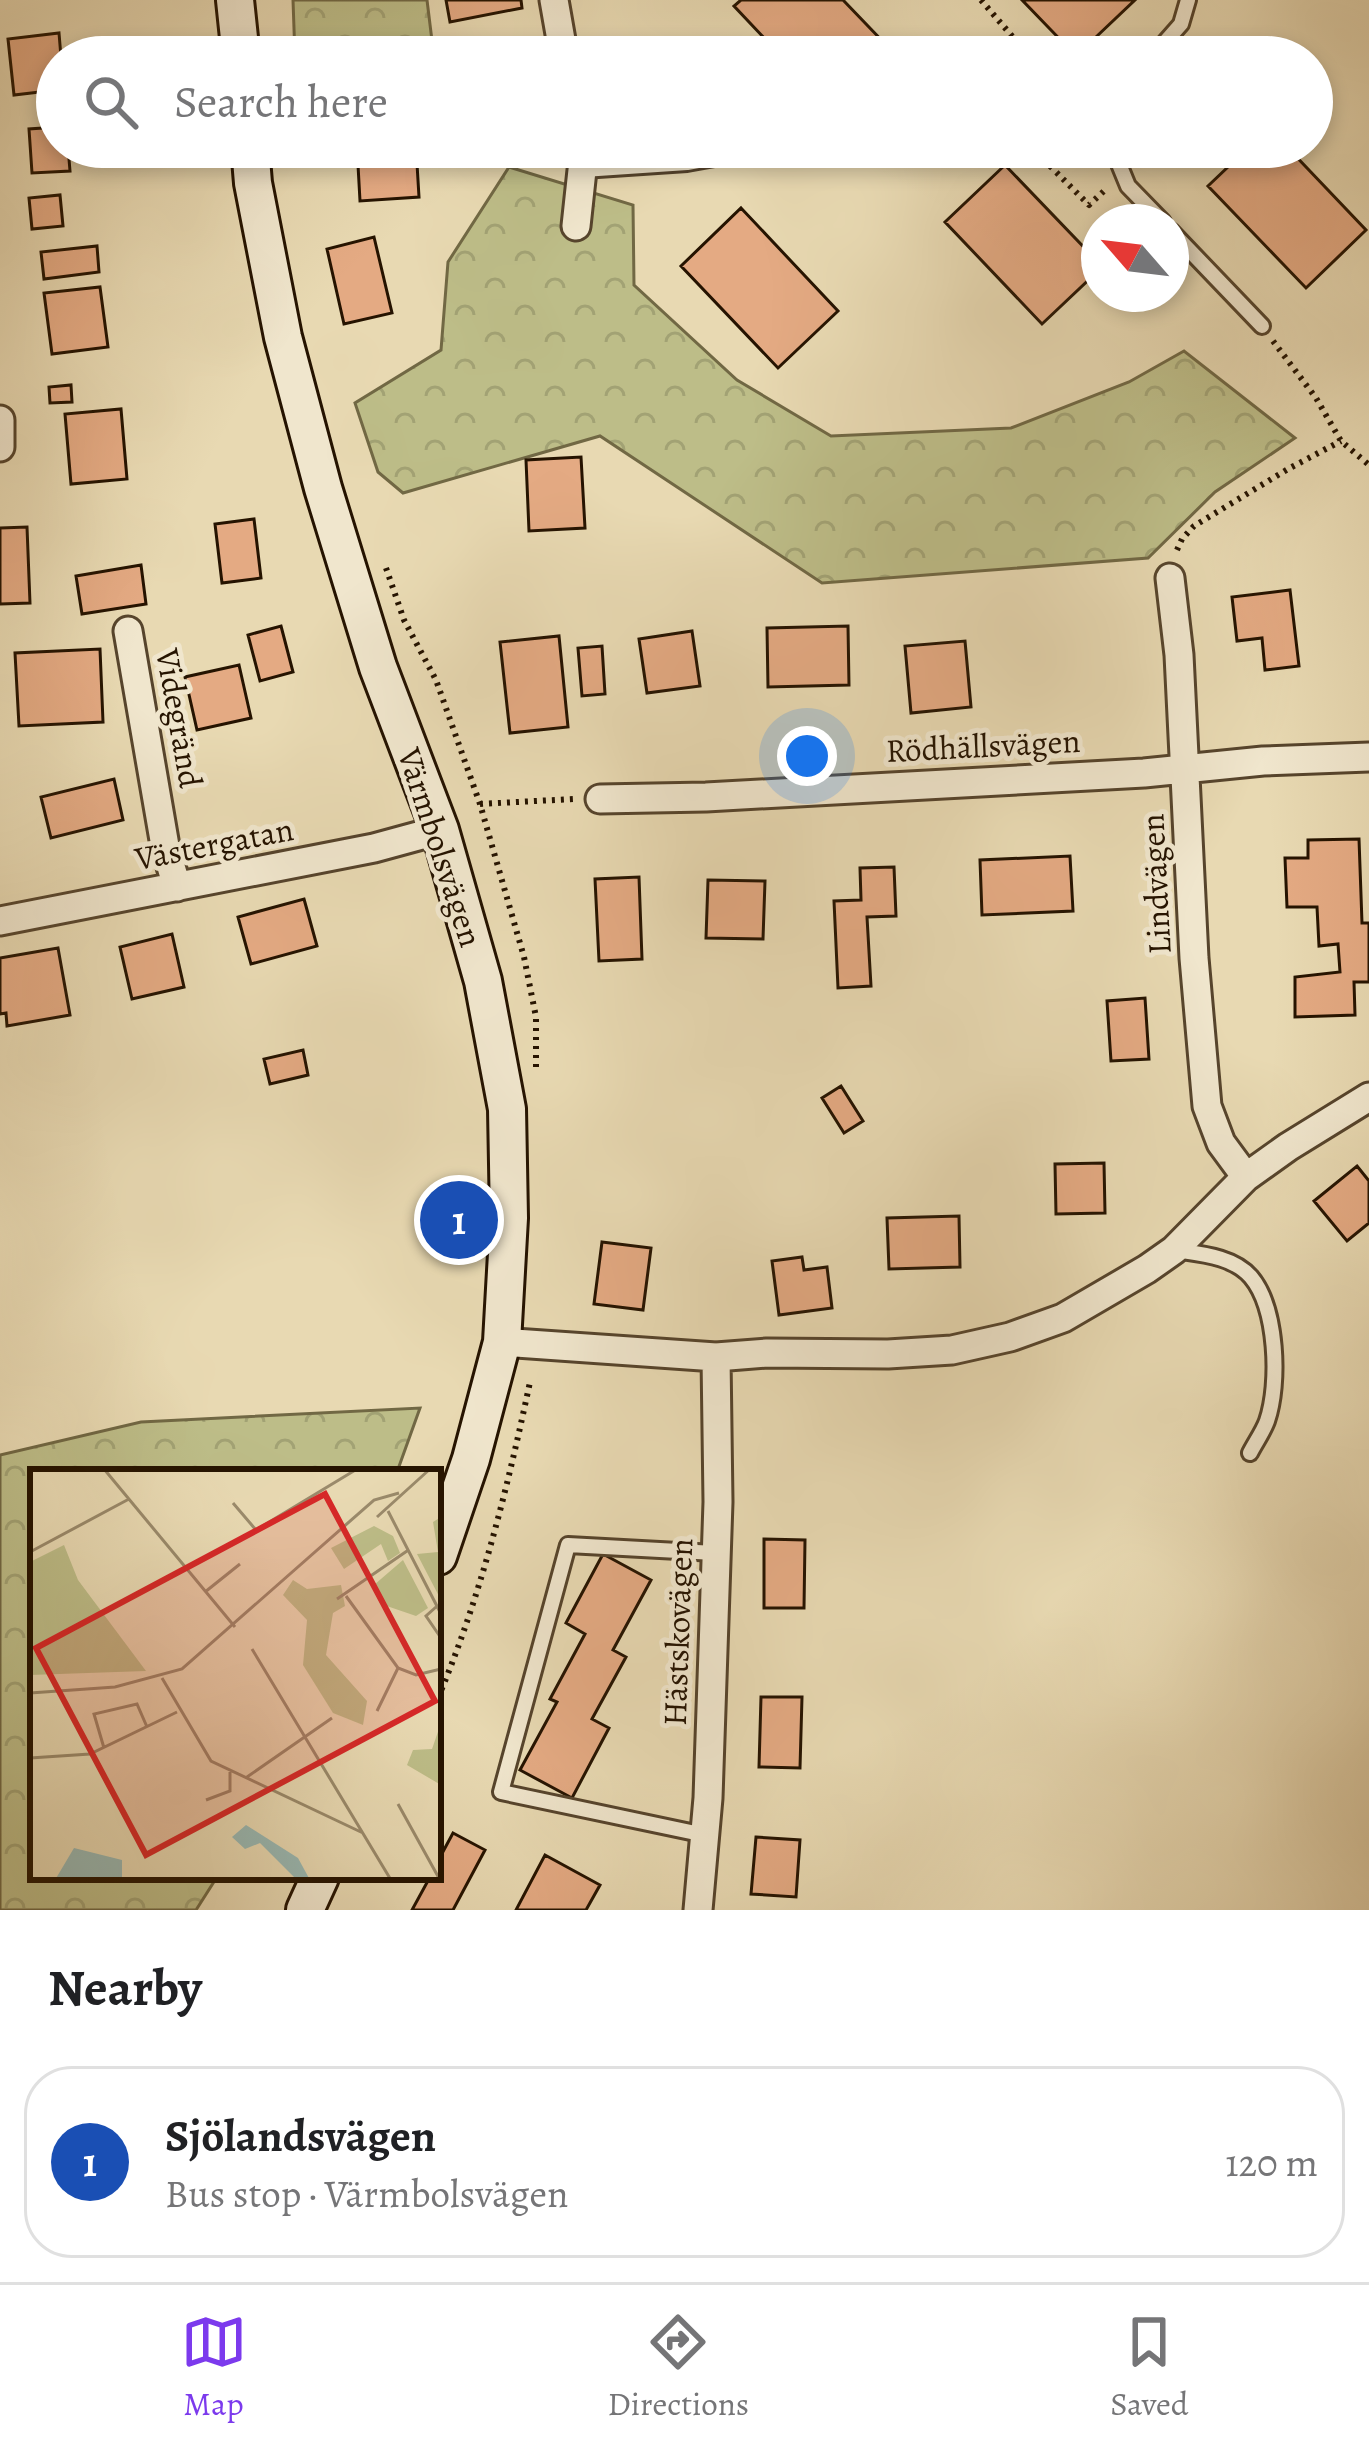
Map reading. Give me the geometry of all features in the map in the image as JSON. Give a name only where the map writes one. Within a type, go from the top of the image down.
[{"type":"street","points":[[235,0],[239,36]]},
{"type":"street","points":[[554,0],[560,36]]},
{"type":"street","name":"Värmbolsvägen","points":[[252,168],[284,337],[323,488],[378,667],[440,830],[483,981],[507,1109],[509,1217],[502,1342],[471,1459],[441,1547]]},
{"type":"street","points":[[576,226],[581,168]]},
{"type":"street","points":[[0,420],[0,447]]},
{"type":"street","name":"Lindvägen","points":[[1170,578],[1179,655],[1201,1058],[1208,1106],[1221,1143],[1246,1177]]},
{"type":"street","name":"Videgränd","points":[[128,631],[165,845],[177,887]]},
{"type":"street","name":"Rödhällsvägen","points":[[600,800],[1369,757]]},
{"type":"street","name":"Västergatan","points":[[0,921],[374,848],[440,830]]},
{"type":"street","points":[[502,1342],[716,1357],[952,1350],[1010,1337],[1063,1318],[1147,1269],[1174,1250],[1246,1177],[1369,1096]]},
{"type":"street","name":"Hästskovägen","points":[[698,1910],[718,1502],[716,1357]]},
{"type":"street","points":[[305,1910],[319,1880]]},
{"type":"lane","points":[[1172,36],[1188,0]]},
{"type":"lane","points":[[1121,168],[1128,186],[1146,204]]},
{"type":"lane","points":[[1189,250],[1262,326]]},
{"type":"lane","points":[[1174,1250],[1218,1256],[1250,1274],[1267,1303],[1273,1394],[1267,1423],[1250,1454]]},
{"type":"lane","points":[[705,1835],[501,1792],[568,1545],[715,1553]]},
{"type":"path","points":[[981,0],[1012,36]]},
{"type":"path","points":[[1052,168],[1088,204]]},
{"type":"path","points":[[1262,326],[1342,441],[1369,465]]},
{"type":"path","points":[[1170,578],[1173,557],[1194,526],[1342,441]]},
{"type":"path","points":[[480,804],[600,800]]},
{"type":"green space","points":[[293,0],[427,0],[431,36],[294,36]]},
{"type":"green space","points":[[512,168],[633,205],[634,285],[737,380],[831,436],[1011,428],[1129,382],[1184,351],[1295,438],[1215,492],[1148,558],[822,583],[600,436],[403,493],[378,472],[355,403],[441,350],[448,262]]},
{"type":"green space","points":[[420,1408],[398,1469],[30,1469],[30,1880],[215,1880],[196,1910],[0,1910],[0,1455],[141,1422]]},
{"type":"building","points":[[446,0],[521,0],[522,8],[450,22]]},
{"type":"building","points":[[741,0],[843,0],[878,36],[762,36],[734,6]]},
{"type":"building","points":[[1022,0],[1135,0],[1097,36],[1057,36]]},
{"type":"building","points":[[59,33],[36,36],[36,92],[14,95],[8,39]]},
{"type":"building","points":[[36,128],[36,168],[70,171],[32,173],[29,129]]},
{"type":"building","points":[[358,168],[417,168],[419,197],[360,201]]},
{"type":"building","points":[[1002,168],[1008,168],[1081,244],[1081,287],[1042,324],[945,222]]},
{"type":"building","points":[[1227,168],[1307,168],[1366,230],[1306,288],[1208,186]]},
{"type":"building","points":[[60,195],[63,226],[32,229],[29,198]]},
{"type":"building","points":[[741,208],[838,311],[778,368],[681,266]]},
{"type":"building","points":[[374,237],[392,313],[344,324],[327,249]]},
{"type":"building","points":[[97,246],[99,272],[44,279],[41,252]]},
{"type":"building","points":[[100,287],[108,347],[52,354],[44,293]]},
{"type":"building","points":[[71,385],[72,402],[50,403],[49,387]]},
{"type":"building","points":[[121,409],[127,479],[71,484],[65,414]]},
{"type":"building","points":[[581,457],[585,528],[529,531],[526,460]]},
{"type":"building","points":[[254,519],[261,578],[222,583],[215,524]]},
{"type":"building","points":[[27,527],[30,603],[0,604],[0,528]]},
{"type":"building","points":[[141,565],[146,604],[82,614],[76,576]]},
{"type":"building","points":[[1290,590],[1299,666],[1265,670],[1262,638],[1237,641],[1232,597]]},
{"type":"building","points":[[281,626],[293,672],[260,681],[248,635]]},
{"type":"building","points":[[848,626],[849,685],[768,687],[767,628]]},
{"type":"building","points":[[692,631],[700,686],[647,693],[639,639]]},
{"type":"building","points":[[559,636],[568,727],[510,733],[500,642]]},
{"type":"building","points":[[965,641],[971,707],[911,713],[905,646]]},
{"type":"building","points":[[602,646],[605,694],[582,696],[578,648]]},
{"type":"building","points":[[100,649],[103,722],[19,726],[15,653]]},
{"type":"building","points":[[239,665],[251,718],[197,730],[185,677]]},
{"type":"building","points":[[114,779],[123,820],[51,838],[41,797]]},
{"type":"building","points":[[1359,839],[1362,923],[1369,923],[1369,982],[1354,982],[1355,1015],[1295,1017],[1295,977],[1340,972],[1338,944],[1319,946],[1317,907],[1287,907],[1285,858],[1308,858],[1308,840]]},
{"type":"building","points":[[1070,856],[1073,911],[982,915],[980,860]]},
{"type":"building","points":[[894,867],[896,916],[867,917],[871,986],[838,988],[834,901],[861,900],[860,868]]},
{"type":"building","points":[[639,877],[642,959],[599,961],[595,879]]},
{"type":"building","points":[[708,880],[765,881],[763,939],[706,938]]},
{"type":"building","points":[[304,899],[317,946],[251,964],[238,917]]},
{"type":"building","points":[[172,934],[184,987],[132,999],[120,947]]},
{"type":"building","points":[[58,948],[70,1015],[7,1026],[6,1013],[0,1014],[0,958]]},
{"type":"building","points":[[1145,998],[1149,1059],[1111,1061],[1107,1001]]},
{"type":"building","points":[[303,1050],[308,1075],[270,1084],[264,1059]]},
{"type":"building","points":[[841,1086],[863,1121],[844,1133],[822,1098]]},
{"type":"building","points":[[1104,1163],[1105,1213],[1056,1214],[1055,1164]]},
{"type":"building","points":[[1357,1166],[1369,1181],[1369,1223],[1347,1241],[1314,1201]]},
{"type":"building","points":[[959,1216],[960,1267],[889,1269],[887,1218]]},
{"type":"building","points":[[602,1242],[651,1248],[643,1310],[594,1304]]},
{"type":"building","points":[[802,1257],[804,1270],[827,1267],[832,1308],[779,1315],[772,1261]]},
{"type":"building","points":[[764,1539],[805,1540],[804,1608],[764,1608]]},
{"type":"building","points":[[603,1554],[651,1580],[613,1650],[626,1657],[592,1719],[609,1728],[572,1798],[520,1770],[557,1702],[550,1699],[585,1634],[566,1623]]},
{"type":"building","points":[[761,1697],[802,1697],[800,1768],[759,1767]]},
{"type":"building","points":[[453,1833],[485,1850],[453,1910],[412,1910],[428,1880],[441,1880],[441,1855]]},
{"type":"building","points":[[756,1837],[800,1840],[796,1897],[751,1894]]},
{"type":"building","points":[[545,1855],[600,1885],[586,1910],[516,1910]]},
{"type":"place","name":"Sjölandsvägen","points":[[459,1220]]}]
